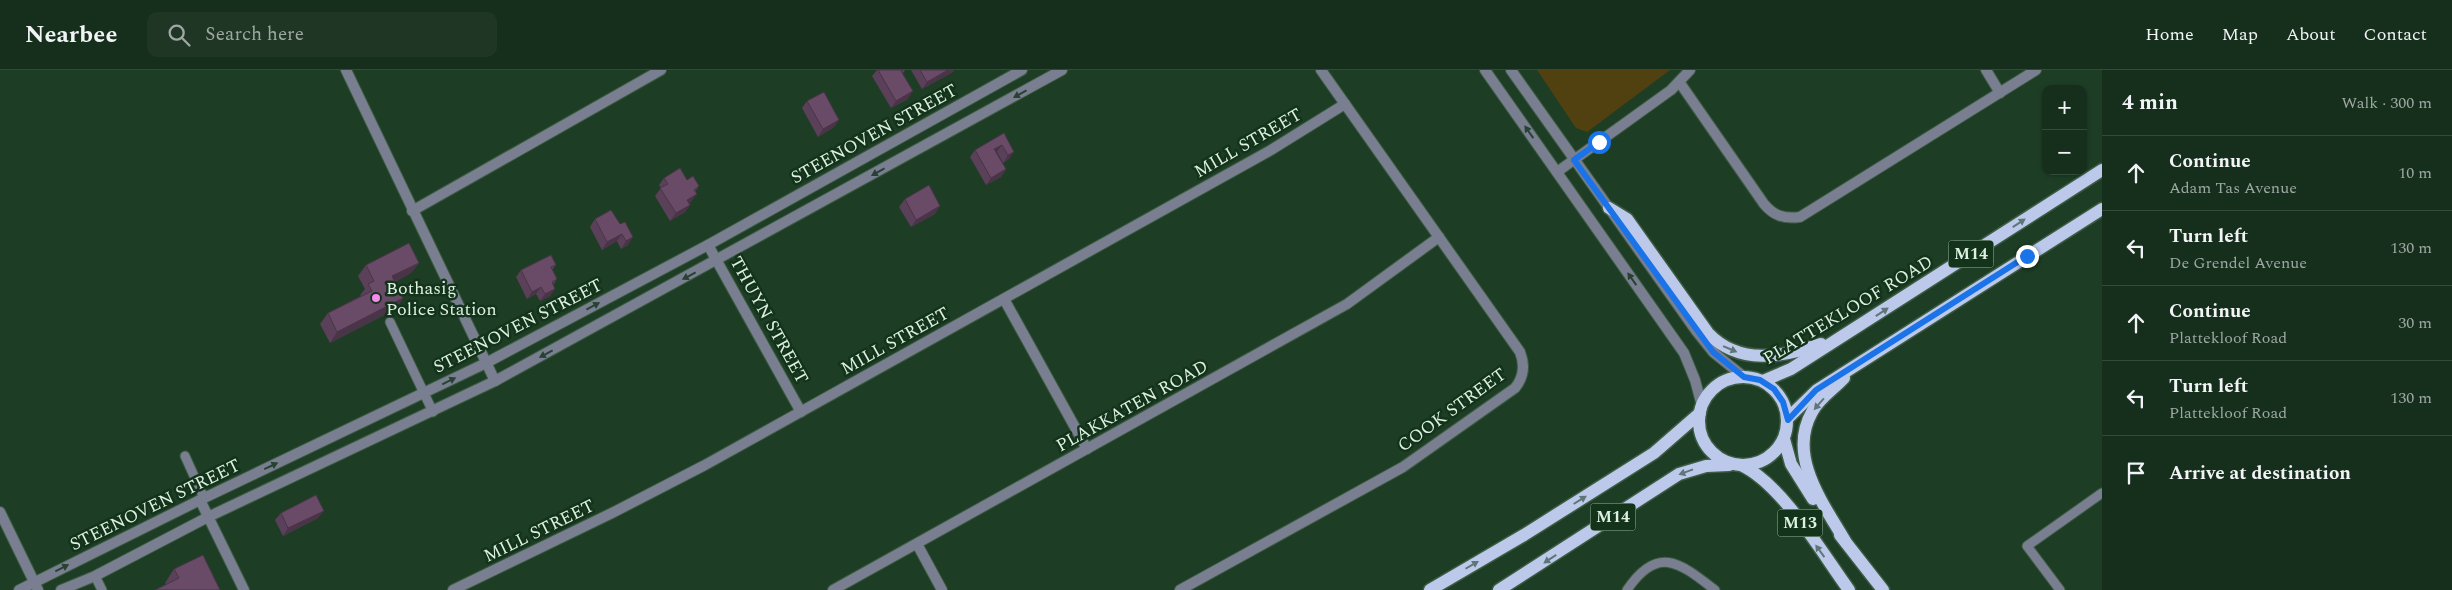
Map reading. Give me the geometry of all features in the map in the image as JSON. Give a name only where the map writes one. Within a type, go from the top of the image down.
[{"type":"main road","name":"PLATTEKLOOF ROAD","points":[[1763,381],[1791,369],[1841,338],[2102,170]]},
{"type":"main road","points":[[1609,208],[1627,219],[1708,333],[1726,348],[1749,355],[1776,356],[1841,338]]},
{"type":"main road","name":"M14","points":[[1499,590],[1679,474],[1706,466],[1755,464],[1767,458],[1778,449],[1784,439],[1788,420],[1816,390],[2099,213]]},
{"type":"main road","points":[[1845,541],[1812,485],[1805,461],[1804,443],[1807,424],[1812,412],[1852,369]]},
{"type":"main road","name":"PLATTEKLOOF ROAD","points":[[1430,590],[1524,535],[1654,452],[1701,409],[1706,397],[1716,386],[1730,379],[1744,377],[1763,381],[1780,397],[1788,420]]},
{"type":"main road","points":[[1701,409],[1700,431],[1707,447],[1718,458],[1738,465]]},
{"type":"main road","name":"M13","points":[[1784,439],[1788,457],[1800,480],[1883,590]]},
{"type":"main road","name":"M13","points":[[1738,465],[1763,478],[1779,495],[1849,590]]},
{"type":"street","points":[[346,70],[412,211],[496,381]]},
{"type":"street","points":[[412,211],[662,70]]},
{"type":"street","name":"STEENOVEN STREET","points":[[18,590],[36,586],[202,499],[486,363],[708,245],[1022,70]]},
{"type":"street","name":"STEENOVEN STREET","points":[[61,590],[95,576],[208,518],[496,381],[718,261],[1062,70]]},
{"type":"street","name":"COOK STREET","points":[[1180,590],[1403,467],[1515,388],[1523,370],[1520,352],[1321,70]]},
{"type":"street","points":[[1485,70],[1684,353],[1695,380],[1701,409]]},
{"type":"street","points":[[1511,70],[1702,339],[1713,352],[1744,377]]},
{"type":"street","points":[[1557,172],[1680,83],[1690,70]]},
{"type":"street","points":[[1986,70],[2000,93]]},
{"type":"street","points":[[1680,83],[1764,204],[1774,214],[1790,218],[1800,217],[2036,70]]},
{"type":"street","name":"MILL STREET","points":[[452,590],[614,512],[801,412],[1271,150],[1345,104]]},
{"type":"street","name":"PLAKKATEN ROAD","points":[[833,590],[1347,304],[1439,237]]},
{"type":"street","name":"THUYN STREET","points":[[708,245],[801,412]]},
{"type":"street","points":[[1004,299],[1087,449]]},
{"type":"street","points":[[202,499],[208,518],[244,590]]},
{"type":"street","points":[[0,512],[36,586]]},
{"type":"street","points":[[917,544],[942,590]]},
{"type":"lane","points":[[390,322],[433,412]]},
{"type":"lane","points":[[185,456],[202,499]]},
{"type":"lane","points":[[2060,590],[2028,546],[2102,493]]},
{"type":"lane","points":[[1626,590],[1645,569],[1668,562],[1678,563],[1688,569],[1714,590]]},
{"type":"lane","points":[[95,576],[102,590]]},
{"type":"shaded area","points":[[1537,70],[1670,70],[1587,132],[1576,128]]},
{"type":"building","points":[[878,70],[903,70],[901,71],[913,91],[896,101]]},
{"type":"building","points":[[920,70],[948,70],[927,82]]},
{"type":"building","points":[[824,92],[839,120],[823,129],[807,101]]},
{"type":"building","points":[[1004,133],[1014,152],[1008,155],[1002,145],[994,149],[1006,169],[991,178],[975,150]]},
{"type":"building","points":[[680,168],[687,180],[693,176],[699,186],[694,190],[697,194],[687,200],[690,205],[676,213],[660,188],[668,184],[664,178]]},
{"type":"building","points":[[929,185],[940,206],[916,220],[905,199]]},
{"type":"building","points":[[611,210],[620,224],[625,222],[633,237],[626,241],[622,234],[607,242],[595,219]]},
{"type":"building","name":"Bothasig Police Station","points":[[409,243],[419,263],[392,276],[403,298],[337,332],[328,313],[372,291],[368,284],[374,281],[366,265]]},
{"type":"building","points":[[551,255],[556,265],[551,267],[557,279],[552,282],[555,289],[545,294],[541,287],[532,292],[521,270]]},
{"type":"building","points":[[316,495],[324,511],[288,528],[281,513]]},
{"type":"building","points":[[203,555],[220,590],[155,590],[179,578],[174,569]]},
{"type":"place","name":"Bothasig Police Station","points":[[376,298]]},
{"type":"route","points":[[1599,142],[1574,160],[1713,352],[1744,377],[1760,380],[1774,389],[1783,402],[1788,420],[1798,407],[1816,390],[1852,369],[2027,256]]}]
